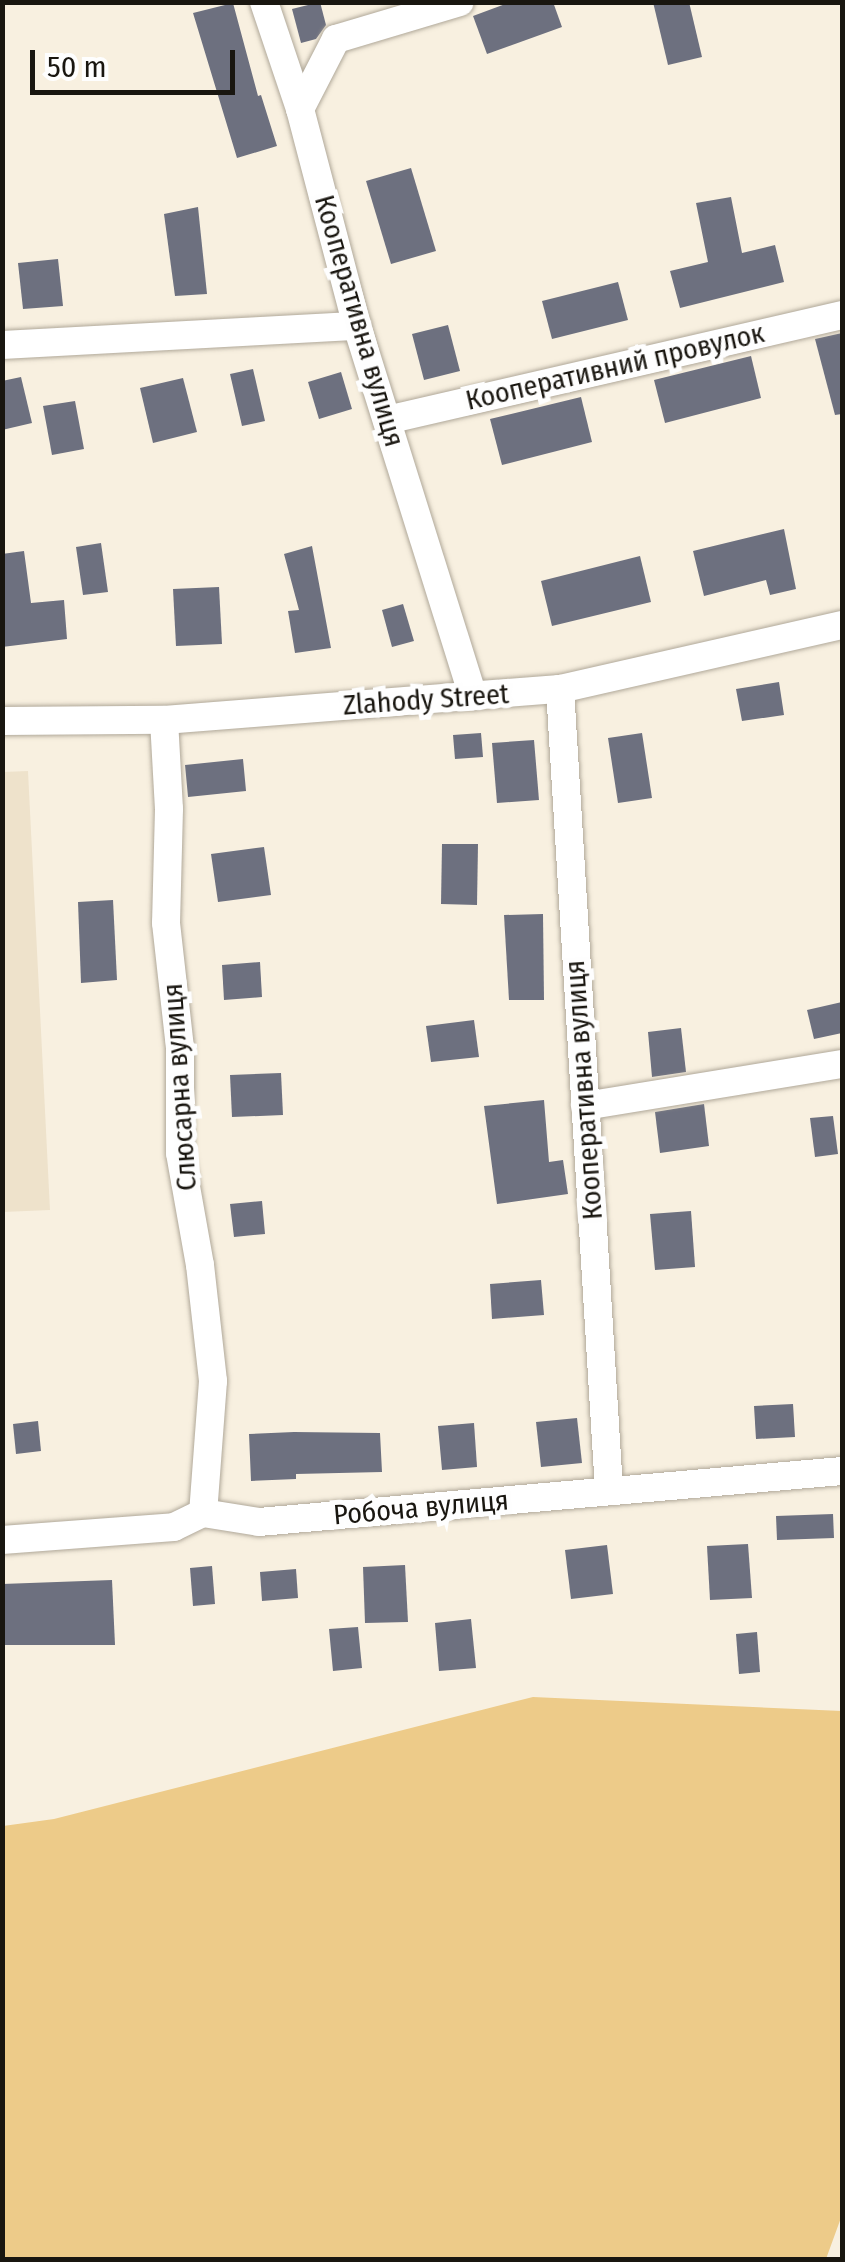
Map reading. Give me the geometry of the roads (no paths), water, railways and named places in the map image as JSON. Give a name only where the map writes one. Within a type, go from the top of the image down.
[{"type":"street","name":"Кооперативна вулиця","points":[[264,2],[300,109],[356,326],[473,696]]},
{"type":"street","points":[[300,109],[336,39],[460,2]]},
{"type":"street","name":"Кооперативний провулок","points":[[388,420],[842,315]]},
{"type":"street","points":[[2,345],[356,326]]},
{"type":"street","name":"Zlahody Street","points":[[2,720],[164,720],[560,689],[842,625]]},
{"type":"street","name":"Кооперативна вулиця","points":[[560,689],[609,1490]]},
{"type":"street","name":"Слюсарна вулиця","points":[[164,720],[169,809],[166,923],[180,1047],[180,1153],[200,1266],[213,1381],[203,1513]]},
{"type":"street","points":[[586,1106],[842,1064]]},
{"type":"street","name":"Робоча вулиця","points":[[2,1540],[174,1527],[203,1513],[260,1522],[842,1471]]}]
